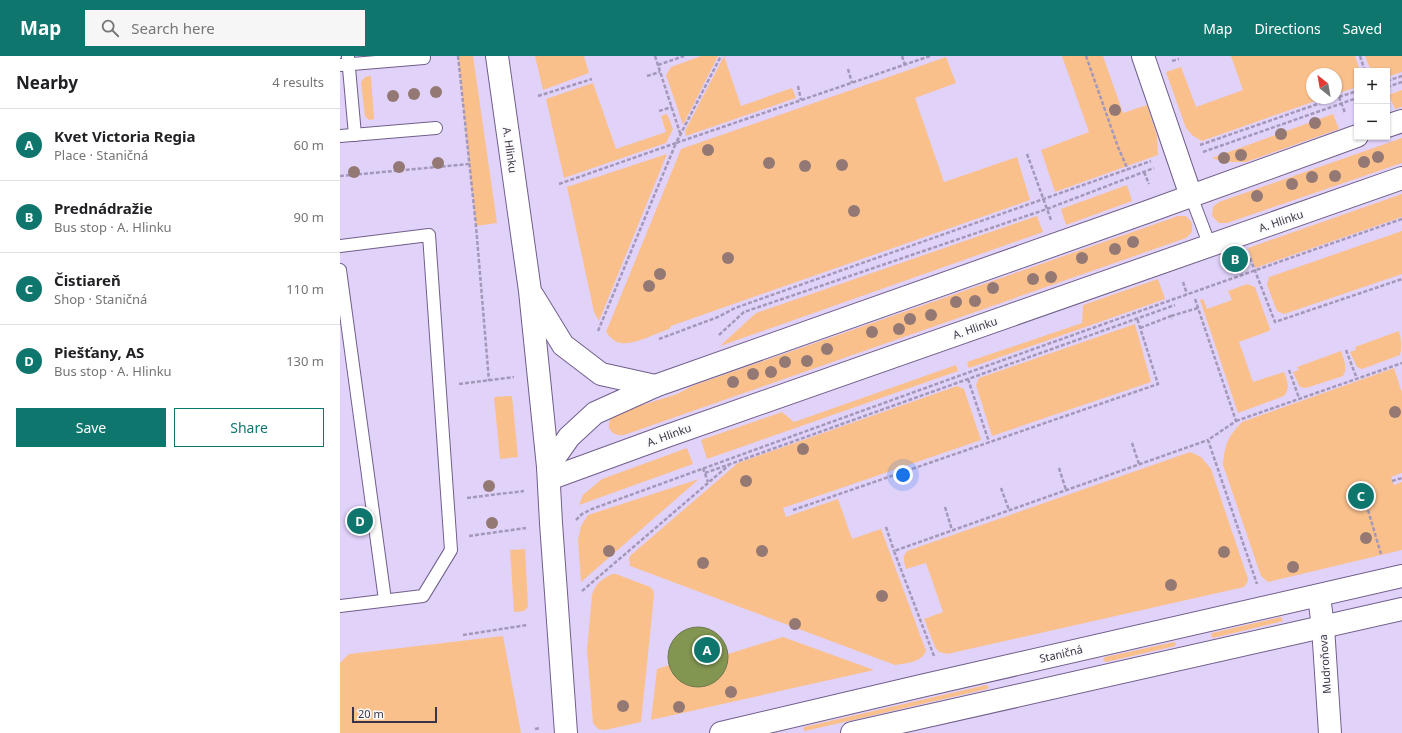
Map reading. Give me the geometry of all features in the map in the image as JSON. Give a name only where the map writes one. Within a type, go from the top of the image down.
[{"type":"street","name":"A. Hlinku","points":[[497,56],[530,291],[549,473],[551,523],[566,733]]},
{"type":"street","points":[[1142,56],[1192,196]]},
{"type":"street","points":[[1390,125],[1402,121]]},
{"type":"street","points":[[549,473],[569,437],[595,413],[655,386],[1192,196],[1352,127]]},
{"type":"street","name":"A. Hlinku","points":[[549,473],[664,436],[1402,178]]},
{"type":"street","name":"A. Hlinku","points":[[530,291],[563,345],[601,374],[655,386]]},
{"type":"street","name":"Staničná","points":[[721,733],[1402,576]]},
{"type":"street","name":"Mudroňova","points":[[1319,596],[1323,627],[1330,733]]},
{"type":"street","points":[[852,733],[1402,609]]},
{"type":"lane","points":[[355,134],[345,62],[424,58]]},
{"type":"lane","points":[[340,136],[436,128]]},
{"type":"lane","points":[[1192,196],[1210,246]]},
{"type":"lane","points":[[340,246],[429,235],[451,550],[423,596],[340,606]]},
{"type":"lane","points":[[340,270],[385,600]]},
{"type":"path","points":[[458,56],[489,381]]},
{"type":"path","points":[[655,56],[680,133]]},
{"type":"path","points":[[658,65],[684,56]]},
{"type":"path","points":[[598,331],[680,133],[721,56]]},
{"type":"path","points":[[902,56],[905,64]]},
{"type":"path","points":[[559,184],[930,56]]},
{"type":"path","points":[[1086,56],[1118,147],[1128,170]]},
{"type":"path","points":[[1360,56],[1364,68]]},
{"type":"path","points":[[848,68],[852,83]]},
{"type":"path","points":[[647,76],[660,72]]},
{"type":"path","points":[[1390,80],[1402,76]]},
{"type":"path","points":[[538,96],[592,79]]},
{"type":"path","points":[[1390,86],[1402,82]]},
{"type":"path","points":[[798,86],[802,100]]},
{"type":"path","points":[[1342,96],[1354,92]]},
{"type":"path","points":[[1342,103],[1354,99]]},
{"type":"path","points":[[717,336],[744,312],[1047,209],[1144,172],[1178,156],[1321,104]]},
{"type":"path","points":[[659,339],[718,317],[735,308],[1044,199],[1128,170],[1178,156],[1338,104]]},
{"type":"path","points":[[1341,104],[1352,127]]},
{"type":"path","points":[[659,111],[672,107]]},
{"type":"path","points":[[1027,154],[1059,243]]},
{"type":"path","points":[[340,176],[469,164]]},
{"type":"path","points":[[574,528],[576,520],[582,514],[592,509],[1173,299],[1402,219]]},
{"type":"path","points":[[1256,277],[1275,322],[1402,279]]},
{"type":"path","points":[[1195,299],[1236,421]]},
{"type":"path","points":[[705,473],[1175,305]]},
{"type":"path","points":[[1140,328],[1198,308]]},
{"type":"path","points":[[792,510],[1158,384],[1137,318]]},
{"type":"path","points":[[1346,350],[1357,379]]},
{"type":"path","points":[[894,551],[1208,440],[1236,421],[1402,363]]},
{"type":"path","points":[[1288,370],[1300,398]]},
{"type":"path","points":[[968,379],[989,442]]},
{"type":"path","points":[[1208,440],[1259,589]]},
{"type":"path","points":[[1132,443],[1139,464]]},
{"type":"path","points":[[579,593],[731,464]]},
{"type":"path","points":[[703,468],[708,482]]},
{"type":"path","points":[[1059,468],[1066,490]]},
{"type":"path","points":[[1392,481],[1402,478]]},
{"type":"path","points":[[1001,488],[1009,510]]},
{"type":"path","points":[[464,498],[524,491]]},
{"type":"path","points":[[945,507],[952,530]]},
{"type":"path","points":[[1368,510],[1382,561]]},
{"type":"path","points":[[886,527],[936,662]]},
{"type":"path","points":[[467,536],[527,528]]},
{"type":"path","points":[[463,635],[527,625]]},
{"type":"shaded area","points":[[458,56],[473,56],[497,223],[476,226]]},
{"type":"shaded area","points":[[535,56],[584,56],[589,73],[543,90]]},
{"type":"shaded area","points":[[701,56],[718,56],[683,125],[666,75],[671,67]]},
{"type":"shaded area","points":[[724,56],[741,106],[792,88],[796,98],[686,136],[685,131]]},
{"type":"shaded area","points":[[1062,56],[1103,56],[1123,113],[1147,105],[1157,136],[1158,155],[1055,192],[1041,150],[1089,132]]},
{"type":"shaded area","points":[[1231,56],[1355,56],[1359,68],[1354,68],[1354,88],[1342,92],[1342,68],[1306,68],[1307,104],[1202,141],[1193,136],[1186,128],[1166,72],[1181,67],[1196,107],[1243,90]]},
{"type":"shaded area","points":[[1365,56],[1402,56],[1402,72],[1390,76],[1390,68],[1370,68]]},
{"type":"shaded area","points":[[946,57],[956,83],[915,98],[944,182],[1017,157],[1030,200],[671,326],[669,329],[639,341],[621,343],[614,340],[606,332],[681,149]]},
{"type":"shaded area","points":[[371,76],[374,119],[369,120],[365,116],[361,82],[365,77]]},
{"type":"shaded area","points":[[593,83],[616,149],[666,132],[661,116],[667,114],[673,129],[666,143],[564,178],[546,99]]},
{"type":"shaded area","points":[[1402,90],[1402,107],[1395,109],[1390,95]]},
{"type":"shaded area","points":[[1333,114],[1339,129],[1246,162],[1224,162],[1212,158]]},
{"type":"shaded area","points":[[1402,138],[1402,163],[1227,223],[1219,223],[1212,216],[1213,207],[1219,202]]},
{"type":"shaded area","points":[[667,154],[599,321],[594,312],[567,187]]},
{"type":"shaded area","points":[[1127,185],[1132,201],[1066,225],[1061,209]]},
{"type":"shaded area","points":[[1402,194],[1402,217],[1255,268],[1248,248]]},
{"type":"shaded area","points":[[1037,216],[1043,232],[720,346],[756,313]]},
{"type":"shaded area","points":[[1178,216],[1186,216],[1192,223],[1192,232],[1186,238],[624,435],[614,434],[609,428],[610,421],[617,413],[677,394],[692,386]]},
{"type":"shaded area","points":[[1402,231],[1402,274],[1284,314],[1277,311],[1267,285],[1269,277]]},
{"type":"shaded area","points":[[1158,279],[1165,299],[969,368],[967,362],[1082,323],[1083,305]]},
{"type":"shaded area","points":[[1247,284],[1255,287],[1270,329],[1269,331],[1239,342],[1253,382],[1284,372],[1288,387],[1284,396],[1238,413],[1200,300],[1203,299],[1207,309],[1232,300],[1228,291]]},
{"type":"shaded area","points":[[1135,324],[1151,382],[992,436],[976,385],[979,378]]},
{"type":"shaded area","points":[[1399,331],[1401,343],[1400,355],[1362,369],[1357,367],[1350,352],[1356,350],[1355,347]]},
{"type":"shaded area","points":[[1341,351],[1345,367],[1343,376],[1306,388],[1300,387],[1293,372],[1299,370],[1297,367]]},
{"type":"shaded area","points":[[956,365],[958,371],[707,459],[701,440],[782,412],[794,422]]},
{"type":"shaded area","points":[[1394,368],[1402,393],[1402,473],[1391,477],[1394,485],[1402,482],[1402,550],[1268,582],[1261,576],[1223,465],[1226,446],[1230,437],[1242,422]]},
{"type":"shaded area","points":[[957,386],[964,389],[981,440],[783,508],[786,517],[838,499],[852,539],[881,529],[926,651],[921,658],[908,663],[895,665],[630,566],[629,558],[631,555],[738,463]]},
{"type":"shaded area","points":[[512,396],[518,457],[500,459],[494,397]]},
{"type":"shaded area","points":[[687,448],[693,464],[579,505],[583,495],[602,479]]},
{"type":"shaded area","points":[[1190,452],[1201,457],[1211,469],[1248,579],[1244,587],[947,654],[939,652],[935,647],[924,619],[943,612],[926,563],[906,569],[904,557],[907,551]]},
{"type":"shaded area","points":[[699,479],[581,582],[578,540],[581,526],[588,515]]},
{"type":"shaded area","points":[[525,549],[528,607],[524,611],[514,612],[510,550]]},
{"type":"shaded area","points":[[612,574],[616,574],[650,587],[653,590],[654,595],[641,722],[605,730],[598,729],[593,723],[587,650],[592,595],[599,582]]},
{"type":"shaded area","points":[[1281,617],[1283,621],[1213,638],[1211,636],[1212,633]]},
{"type":"shaded area","points":[[698,627],[710,629],[723,640],[726,645],[728,657],[726,669],[715,682],[710,685],[698,687],[686,685],[673,674],[670,669],[668,657],[670,645],[681,632],[686,629]]},
{"type":"shaded area","points":[[503,636],[521,733],[340,733],[340,663],[349,654]]},
{"type":"shaded area","points":[[783,637],[874,670],[651,720],[657,669],[669,665],[673,674],[727,665],[728,654]]},
{"type":"shaded area","points":[[1174,642],[1176,644],[1175,646],[1106,662],[1103,660],[1105,657]]},
{"type":"shaded area","points":[[986,685],[989,687],[987,689],[805,731],[803,729],[804,727]]},
{"type":"place","name":"Prednádražie","points":[[1235,259]]},
{"type":"place","name":"Čistiareň","points":[[1361,496]]},
{"type":"place","name":"Piešťany, AS","points":[[360,521]]},
{"type":"place","name":"Kvet Victoria Regia","points":[[707,650]]}]
